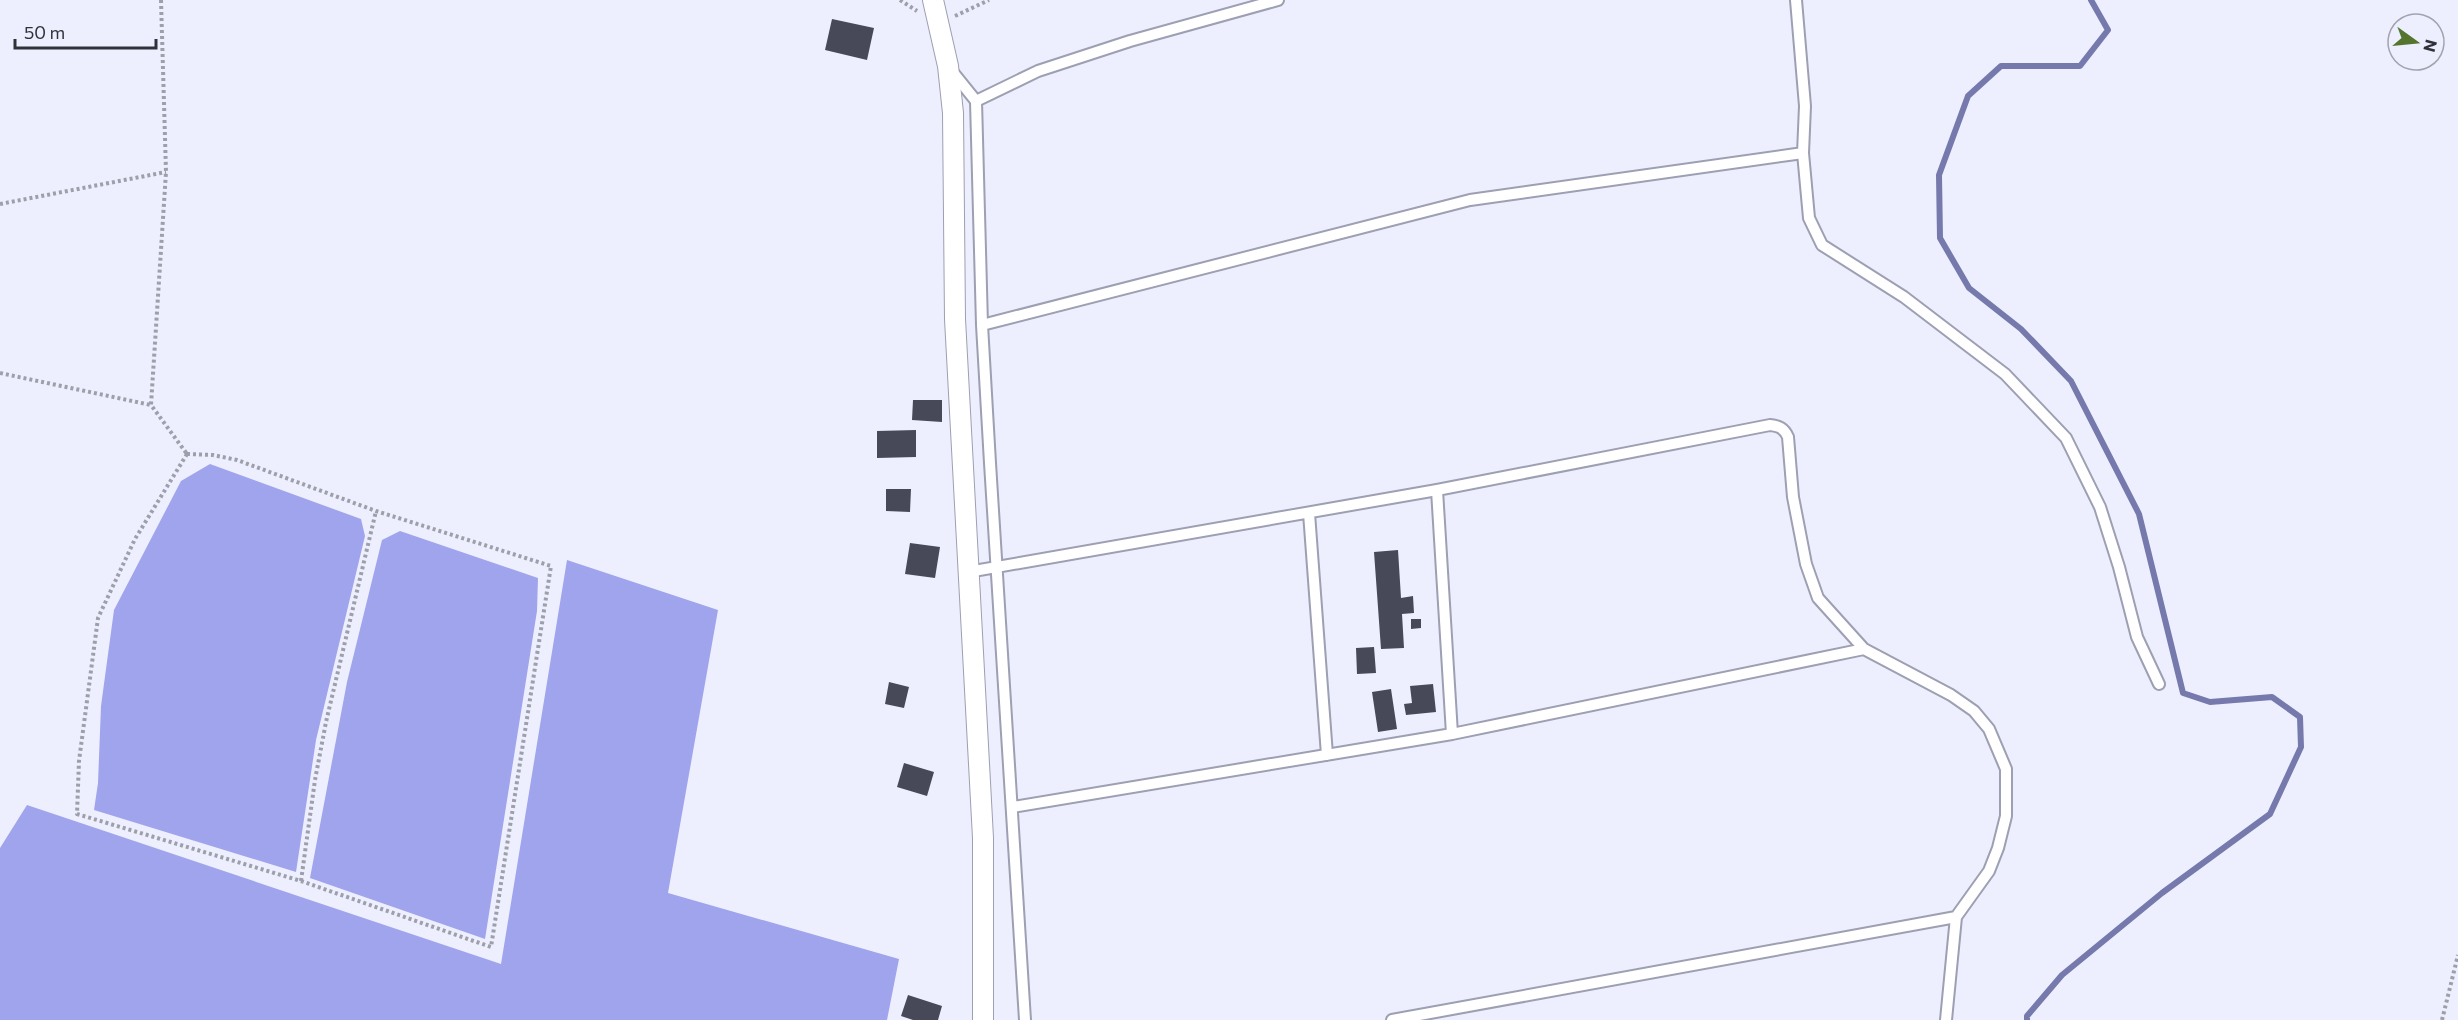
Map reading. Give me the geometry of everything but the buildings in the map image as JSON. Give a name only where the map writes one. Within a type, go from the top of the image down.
[{"type":"street","points":[[933,0],[948,66],[955,161],[955,319],[983,838],[983,1020]]},
{"type":"lane","points":[[976,101],[1038,71],[1195,22],[1278,0]]},
{"type":"lane","points":[[1796,0],[1805,106],[1803,153],[1809,218],[1822,245],[1904,297],[2006,374],[2066,438],[2100,507],[2137,637],[2159,684]]},
{"type":"lane","points":[[948,66],[976,101],[982,325],[1025,1020]]},
{"type":"lane","points":[[982,325],[1470,201],[1803,153]]},
{"type":"lane","points":[[968,572],[1437,490],[1636,450],[1770,425],[1778,426],[1788,437],[1793,497],[1806,564],[1818,598],[1864,649],[1951,695],[1974,711],[1989,729],[2006,770],[2006,816],[1998,848],[1989,871],[1956,917],[1946,1020]]},
{"type":"lane","points":[[1437,490],[1452,734]]},
{"type":"lane","points":[[1309,513],[1327,755]]},
{"type":"lane","points":[[1013,807],[1452,734],[1864,649]]},
{"type":"lane","points":[[1392,1020],[1956,917]]},
{"type":"path","points":[[161,0],[166,172],[151,405],[187,454]]},
{"type":"path","points":[[938,24],[989,0]]},
{"type":"path","points":[[0,204],[166,172]]},
{"type":"path","points":[[0,373],[151,405]]},
{"type":"path","points":[[187,454],[213,455],[237,460],[375,511],[551,566],[491,947],[301,881],[77,814],[79,761],[98,618],[135,539],[187,454]]},
{"type":"path","points":[[301,881],[324,733],[375,511]]},
{"type":"path","points":[[2442,1020],[2458,955]]},
{"type":"shaded area","points":[[210,464],[361,519],[365,536],[316,740],[296,872],[94,810],[98,783],[101,706],[114,610],[181,481]]},
{"type":"shaded area","points":[[400,531],[538,578],[537,611],[485,939],[310,878],[347,682],[382,540]]},
{"type":"shaded area","points":[[567,560],[718,610],[668,893],[899,959],[887,1020],[0,1020],[0,848],[27,805],[501,964]]},
{"type":"waterway","points":[[2027,1020],[2027,1016],[2062,975],[2162,893],[2270,814],[2301,747],[2300,717],[2272,697],[2210,702],[2183,693],[2139,514],[2071,381],[2021,329],[1969,288],[1940,238],[1939,175],[1968,96],[2001,66],[2080,66],[2108,30],[2091,0]]}]
